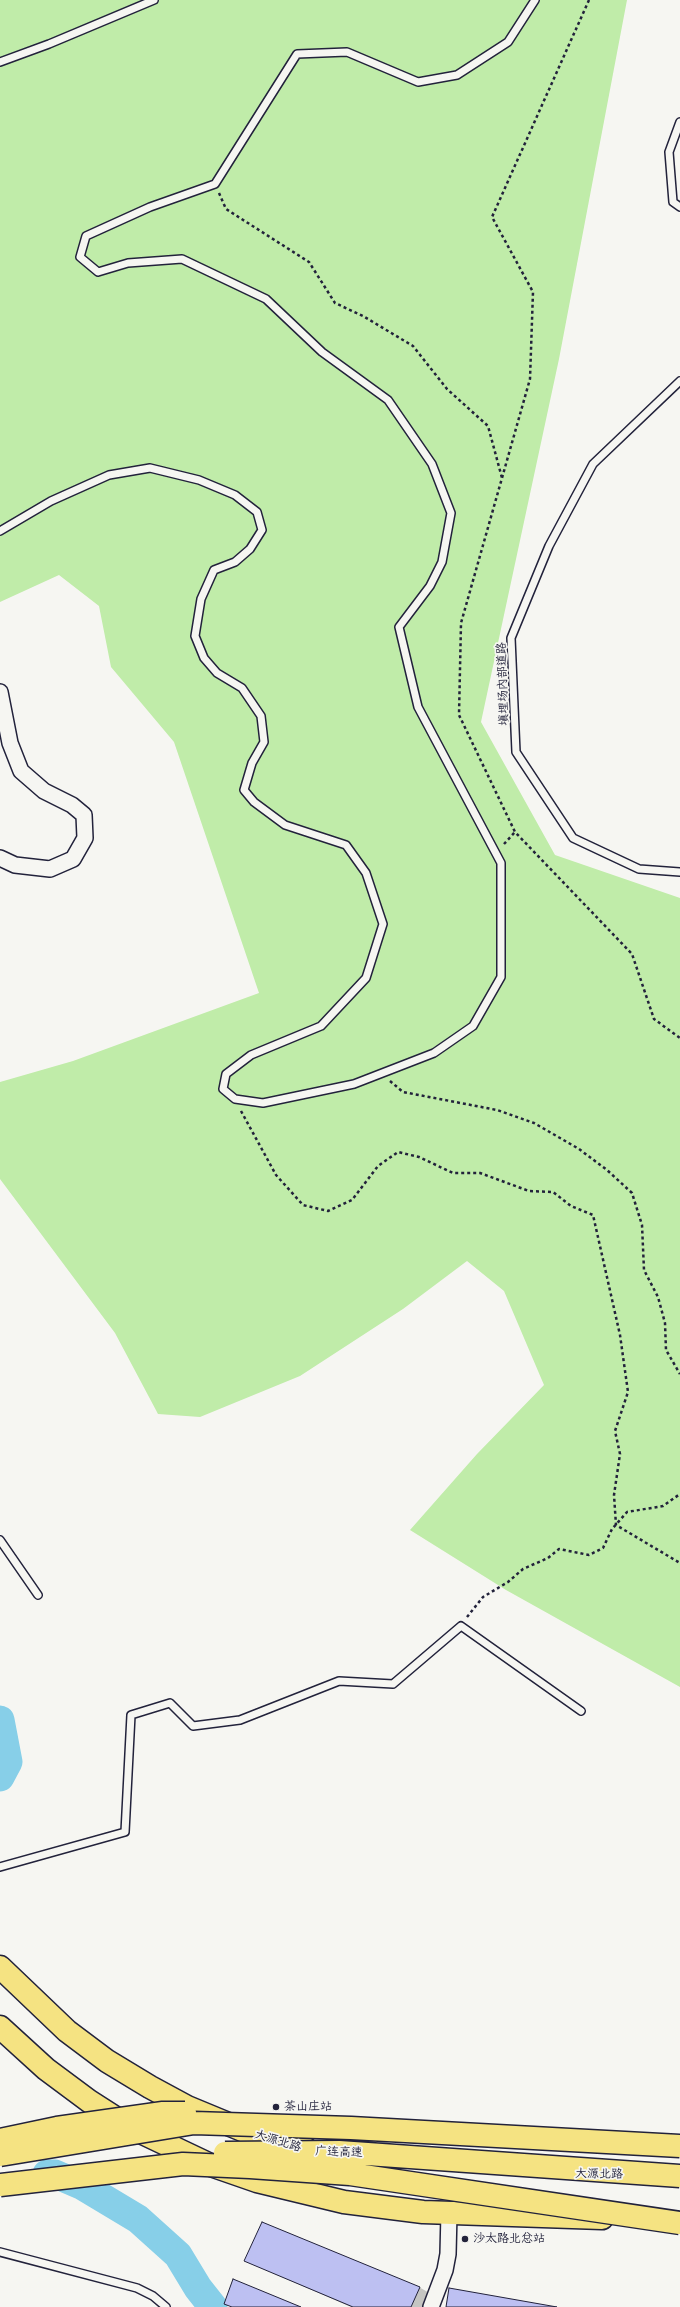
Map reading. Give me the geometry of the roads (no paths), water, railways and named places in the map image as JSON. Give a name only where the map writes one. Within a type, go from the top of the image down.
[{"type":"main road","name":"大源北路","points":[[0,1967],[67,2031],[107,2061],[187,2107],[278,2142],[340,2157],[445,2168],[510,2172],[680,2176]]},
{"type":"main road","points":[[0,2028],[46,2069],[89,2101],[128,2126],[208,2164],[257,2181],[344,2202],[450,2213],[558,2218],[680,2219]]},
{"type":"main road","points":[[0,2140],[57,2128],[163,2113],[246,2112],[680,2133]]},
{"type":"main road","points":[[0,2155],[194,2124],[351,2128],[680,2146]]},
{"type":"main road","name":"广连高速","points":[[0,2181],[161,2156],[274,2151],[394,2154],[680,2176]]},
{"type":"main road","points":[[0,2185],[183,2164],[250,2167],[350,2174],[680,2223]]},
{"type":"street","points":[[0,692],[10,743],[21,772],[44,791],[72,805],[84,815],[85,838],[73,859],[50,868],[15,865],[0,858]]},
{"type":"street","points":[[431,2307],[445,2270],[448,2254],[450,2213]]},
{"type":"lane","points":[[0,62],[49,44],[154,0]]},
{"type":"lane","points":[[0,531],[51,500],[109,475],[150,468],[199,480],[235,495],[257,512],[262,530],[250,549],[234,562],[214,570],[201,599],[195,636],[204,658],[217,673],[242,688],[261,716],[264,742],[252,763],[244,790],[254,802],[285,825],[346,846],[366,873],[383,924],[366,978],[321,1026],[251,1055],[226,1074],[223,1089],[235,1099],[263,1103],[354,1084],[434,1053],[473,1026],[501,977],[500,862],[418,707],[399,627],[430,586],[442,562],[451,513],[432,464],[388,400],[322,352],[266,299],[182,259],[128,263],[98,272],[80,257],[86,236],[150,207],[215,184],[297,54],[347,52],[418,82],[457,75],[508,42],[535,0]]},
{"type":"lane","points":[[680,122],[669,152],[673,202],[680,207]]},
{"type":"lane","name":"填埋场内部道路","points":[[680,381],[593,464],[549,546],[511,638],[516,752],[573,838],[639,869],[680,872]]},
{"type":"lane","points":[[0,1540],[38,1595]]},
{"type":"lane","points":[[0,1867],[125,1832],[131,1715],[170,1703],[193,1726],[240,1720],[339,1681],[393,1684],[461,1626],[581,1710]]},
{"type":"lane","points":[[0,2252],[137,2288],[153,2296],[166,2307]]},
{"type":"waterway","points":[[0,1720],[8,1762],[0,1777]]},
{"type":"waterway","points":[[47,2174],[55,2174],[83,2186],[138,2219],[178,2255],[198,2288],[213,2307]]},
{"type":"place","name":"茶山庄站","points":[[276,2107]]},
{"type":"place","name":"沙太路北总站","points":[[465,2239]]}]
